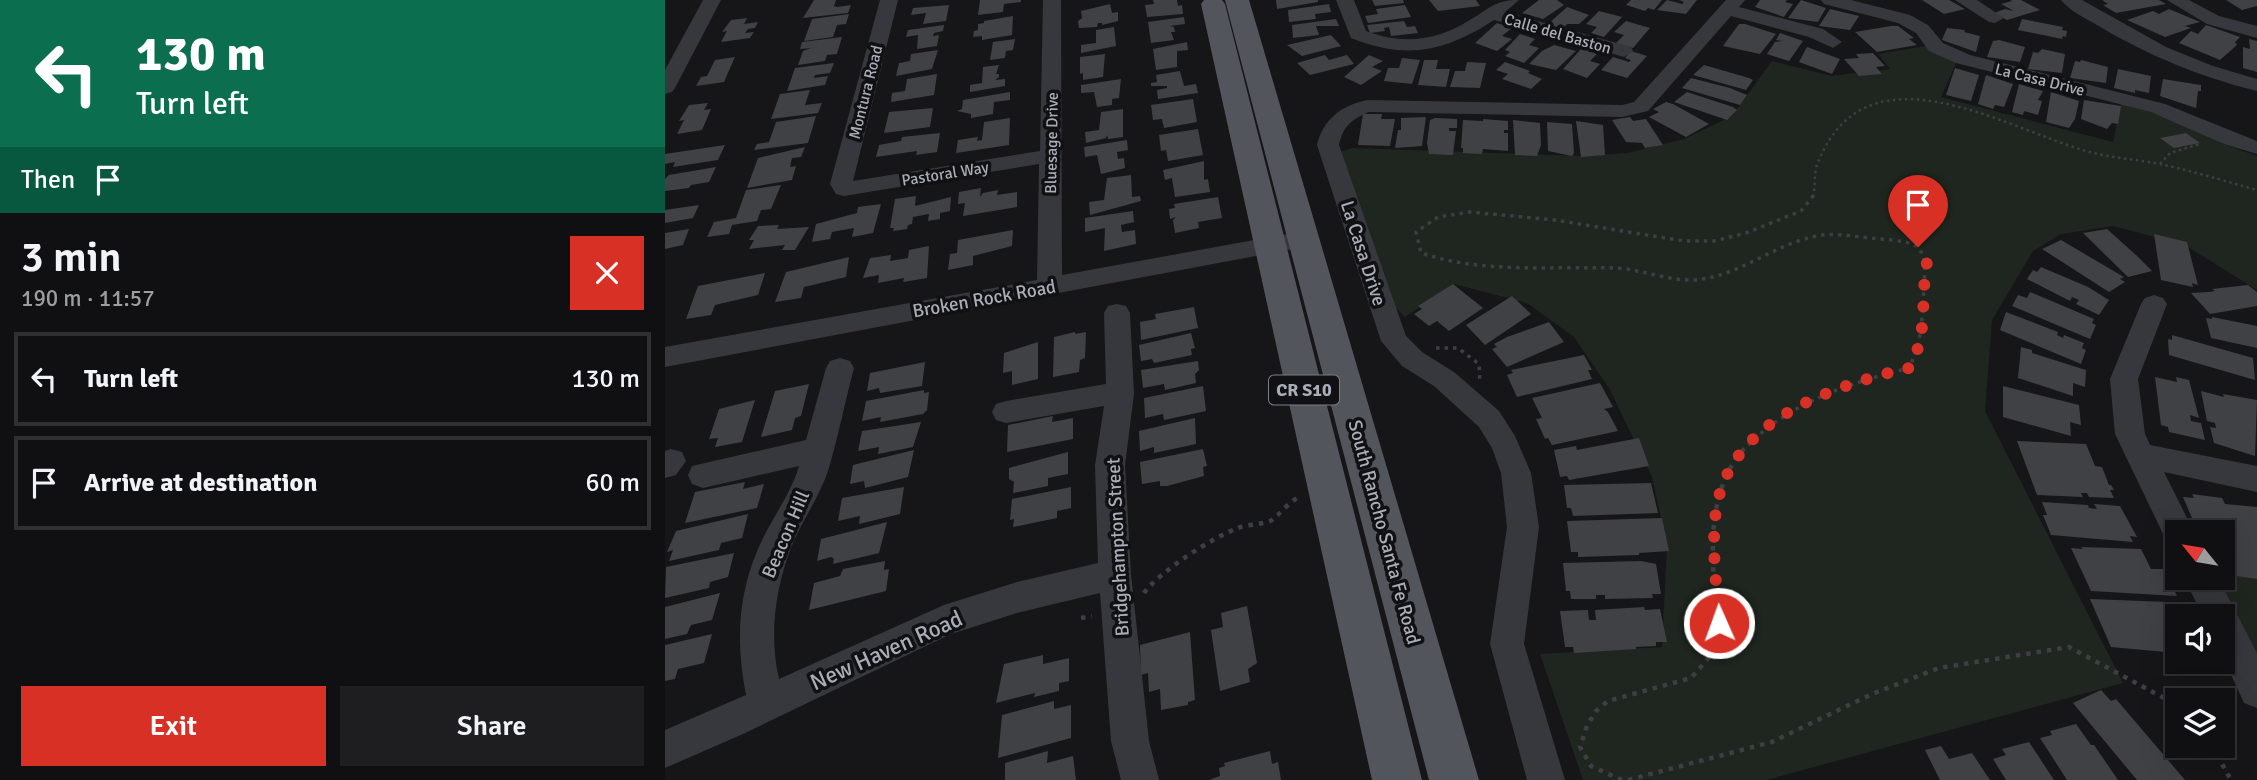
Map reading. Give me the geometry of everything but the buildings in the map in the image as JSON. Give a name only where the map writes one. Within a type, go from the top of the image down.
[{"type":"main road","name":"South Rancho Santa Fe Road","points":[[1212,0],[1454,780]]},
{"type":"main road","name":"South Rancho Santa Fe Road","points":[[1237,0],[1397,780]]},
{"type":"street","points":[[665,88],[712,0]]},
{"type":"street","name":"Montura Road","points":[[842,184],[889,0]]},
{"type":"street","name":"Bluesage Drive","points":[[1049,286],[1052,0]]},
{"type":"street","points":[[1345,0],[1357,34],[1395,48],[1420,47],[1447,39],[1493,14],[1510,0]]},
{"type":"street","name":"La Casa Drive","points":[[1830,0],[1903,19],[1922,29],[1936,47],[1963,59],[2158,108],[2186,117],[2257,148]]},
{"type":"street","points":[[1964,0],[1995,18]]},
{"type":"street","points":[[2070,0],[2138,43],[2207,71],[2257,85]]},
{"type":"street","points":[[2176,0],[2218,21],[2257,32]]},
{"type":"street","points":[[2205,0],[2228,15],[2218,21]]},
{"type":"street","points":[[1732,5],[1817,33],[1833,42]]},
{"type":"street","name":"La Casa Drive","points":[[1546,780],[1507,644],[1523,527],[1516,473],[1506,444],[1489,419],[1444,379],[1412,359],[1394,341],[1328,145],[1330,133],[1337,121],[1350,112],[1367,106],[1622,111],[1641,107],[1732,5]]},
{"type":"street","name":"Calle del Baston","points":[[1493,14],[1624,51]]},
{"type":"street","name":"Pastoral Way","points":[[842,184],[844,189],[1051,156]]},
{"type":"street","name":"Broken Rock Road","points":[[665,357],[1286,243]]},
{"type":"street","points":[[2154,304],[2124,379],[2130,434],[2172,520]]},
{"type":"street","name":"Bridgehampton Street","points":[[1117,313],[1120,394],[1110,465],[1115,574],[1130,741],[1140,780]]},
{"type":"street","name":"Beacon Hill","points":[[766,704],[756,656],[761,593],[775,547],[812,473],[840,368]]},
{"type":"street","points":[[1006,412],[1091,396],[1120,394]]},
{"type":"street","points":[[703,475],[820,449]]},
{"type":"street","points":[[2139,455],[2257,479]]},
{"type":"street","name":"New Haven Road","points":[[665,749],[922,629],[988,606],[1115,574]]},
{"type":"street","points":[[2235,645],[2257,690]]},
{"type":"path","points":[[1622,780],[1591,766],[1580,747],[1585,724],[1598,708],[1629,692],[1689,680],[1720,645],[1716,510],[1725,480],[1751,439],[1790,409],[1873,378],[1909,368],[1919,352],[1923,321],[1922,286],[1927,262],[1918,247],[1904,241],[1823,235],[1790,243],[1744,266],[1710,278],[1691,280],[1618,268],[1514,269],[1442,260],[1421,253],[1416,232],[1424,222],[1465,212],[1514,213],[1630,234],[1685,241],[1716,241],[1801,211],[1811,203],[1816,185],[1816,165],[1847,118],[1878,103],[1905,99],[1927,99],[1973,111],[2083,150],[2120,160],[2159,164],[2257,190]]},
{"type":"path","points":[[2159,164],[2170,153],[2223,135]]},
{"type":"path","points":[[1081,618],[1135,607],[1155,576],[1180,564],[1199,547],[1221,533],[1255,522],[1270,521],[1286,504],[1304,494]]},
{"type":"path","points":[[1628,780],[1772,742],[1873,694],[1939,668],[2069,647],[2165,699]]},
{"type":"path","points":[[2217,758],[2231,780]]},
{"type":"shaded area","points":[[1926,46],[1956,63],[1941,97],[2113,142],[2121,103],[2184,122],[2221,143],[2257,156],[2257,290],[2185,245],[2113,226],[2061,234],[2033,251],[1992,320],[1985,411],[2123,683],[1766,780],[1583,780],[1540,654],[1662,647],[1667,545],[1652,477],[1609,388],[1574,337],[1527,303],[1454,284],[1405,317],[1385,297],[1339,152],[1352,148],[1584,156],[1628,153],[1684,139],[1732,116],[1772,61],[1831,76],[1890,69],[1878,54]]},
{"type":"shaded area","points":[[2235,574],[2257,577],[2257,673],[2235,630],[2235,604],[2224,604],[2218,590],[2235,590]]},
{"type":"route","points":[[1719,623],[1716,510],[1725,480],[1751,439],[1790,409],[1883,374],[1909,368],[1919,352],[1923,321],[1922,286],[1927,262],[1918,247]]}]
